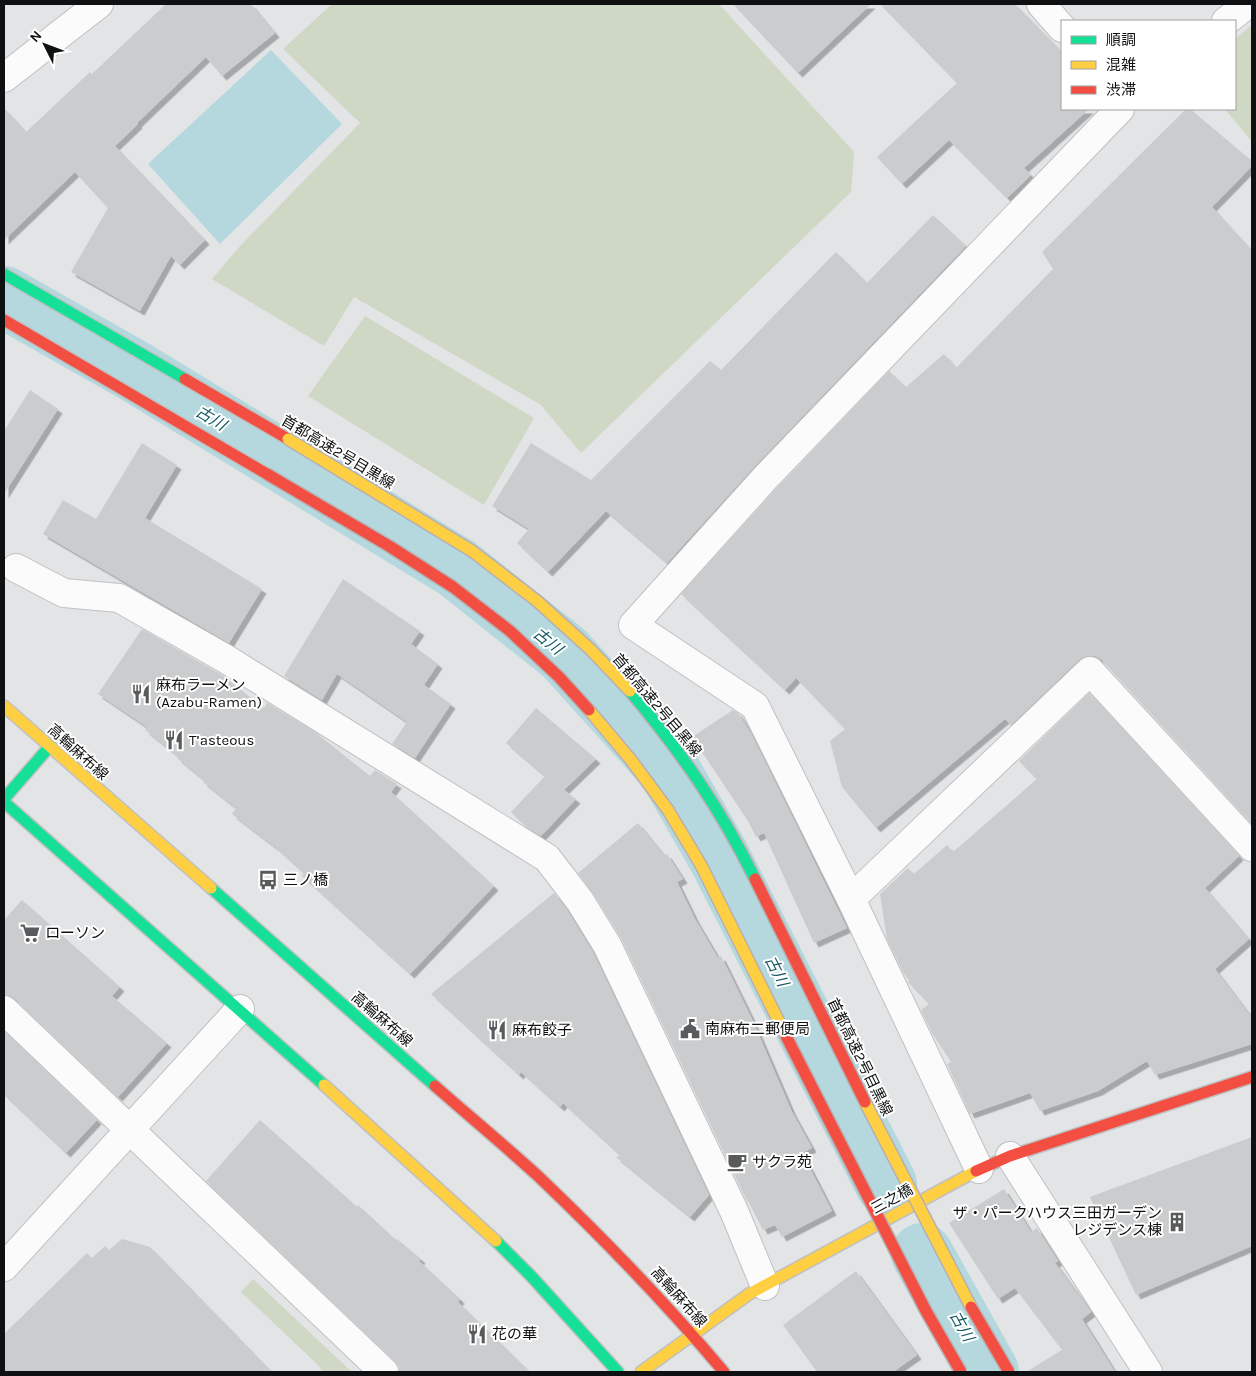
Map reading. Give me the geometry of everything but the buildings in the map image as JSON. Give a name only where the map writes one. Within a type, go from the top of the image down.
[{"type":"main road","name":"首都高速2号目黒線","points":[[4,274],[288,439],[472,551],[537,602],[590,649],[628,688],[666,734],[703,786],[736,841],[892,1156],[963,1293],[1009,1372]]},
{"type":"main road","points":[[4,320],[284,483],[453,587],[510,631],[559,677],[590,710],[632,760],[668,810],[702,865],[856,1176],[926,1311],[961,1372]]},
{"type":"main road","name":"高輪麻布線","points":[[4,706],[536,1175],[594,1230],[693,1335],[724,1372]]},
{"type":"main road","points":[[50,746],[4,801],[240,1009],[489,1234],[531,1276],[618,1372]]},
{"type":"main road","name":"三之橋","points":[[641,1372],[749,1294],[979,1169],[1010,1156],[1252,1077]]},
{"type":"street","points":[[4,78],[99,4]]},
{"type":"street","points":[[1041,4],[1061,27]]},
{"type":"street","points":[[1227,20],[1248,4]]},
{"type":"street","points":[[979,1169],[851,899],[755,706],[633,625],[766,477],[1119,110]]},
{"type":"street","points":[[8,572],[64,593],[119,598],[226,659],[547,858],[580,901],[607,945],[734,1211],[765,1286]]},
{"type":"street","points":[[851,899],[1090,671],[1252,847]]},
{"type":"street","points":[[4,1266],[240,1009]]},
{"type":"street","points":[[4,1010],[384,1372]]},
{"type":"street","points":[[1010,1156],[1148,1372]]},
{"type":"green space","points":[[332,4],[719,4],[854,152],[851,192],[581,453],[541,405],[354,297],[324,346],[212,279],[241,245],[360,123],[283,49]]},
{"type":"green space","points":[[1252,25],[1252,142],[1226,110],[1236,110],[1236,38]]},
{"type":"green space","points":[[365,316],[534,418],[484,505],[308,396]]},
{"type":"green space","points":[[253,1279],[352,1372],[323,1372],[319,1366],[241,1292]]},
{"type":"water","points":[[271,50],[342,124],[220,244],[148,164]]},
{"type":"waterway","name":"古川","points":[[4,297],[136,372],[457,568],[564,653],[668,768],[719,857],[886,1184]]},
{"type":"waterway","name":"古川","points":[[922,1254],[988,1372]]},
{"type":"traffic: fast","points":[[4,274],[185,379]]},
{"type":"traffic: fast","points":[[630,691],[666,736],[714,804],[755,879]]},
{"type":"traffic: fast","points":[[4,799],[50,746]]},
{"type":"traffic: fast","points":[[4,802],[324,1085]]},
{"type":"traffic: fast","points":[[211,888],[435,1086]]},
{"type":"traffic: fast","points":[[496,1241],[531,1276],[618,1372]]},
{"type":"traffic: slow","points":[[288,439],[472,551],[537,601],[590,649],[630,691]]},
{"type":"traffic: slow","points":[[4,706],[211,888]]},
{"type":"traffic: slow","points":[[589,710],[631,760],[668,810],[701,865],[786,1036]]},
{"type":"traffic: slow","points":[[324,1085],[496,1241]]},
{"type":"traffic: slow","points":[[865,1102],[971,1307]]},
{"type":"traffic: slow","points":[[641,1372],[749,1294],[976,1171]]},
{"type":"traffic: jam","points":[[4,320],[267,474]]},
{"type":"traffic: jam","points":[[185,379],[288,439]]},
{"type":"traffic: jam","points":[[267,474],[389,546],[453,587],[510,631],[559,677],[589,710]]},
{"type":"traffic: jam","points":[[755,879],[865,1102]]},
{"type":"traffic: jam","points":[[786,1036],[926,1311],[961,1372]]},
{"type":"traffic: jam","points":[[976,1171],[1010,1156],[1252,1077]]},
{"type":"traffic: jam","points":[[435,1086],[538,1176],[586,1223],[634,1271],[724,1372]]},
{"type":"traffic: jam","points":[[971,1307],[1009,1372]]},
{"type":"place","name":"麻布ラーメン (Azabu-Ramen)","points":[[141,694]]},
{"type":"place","name":"T’asteous","points":[[174,740]]},
{"type":"place","name":"三ノ橋","points":[[268,880]]},
{"type":"place","name":"ローソン","points":[[30,933]]},
{"type":"place","name":"南麻布二郵便局","points":[[690,1029]]},
{"type":"place","name":"麻布餃子","points":[[497,1030]]},
{"type":"place","name":"サクラ苑","points":[[737,1162]]},
{"type":"place","name":"ザ・パークハウス三田ガーデン レジデンス棟","points":[[1177,1222]]},
{"type":"place","name":"花の華","points":[[477,1334]]}]
